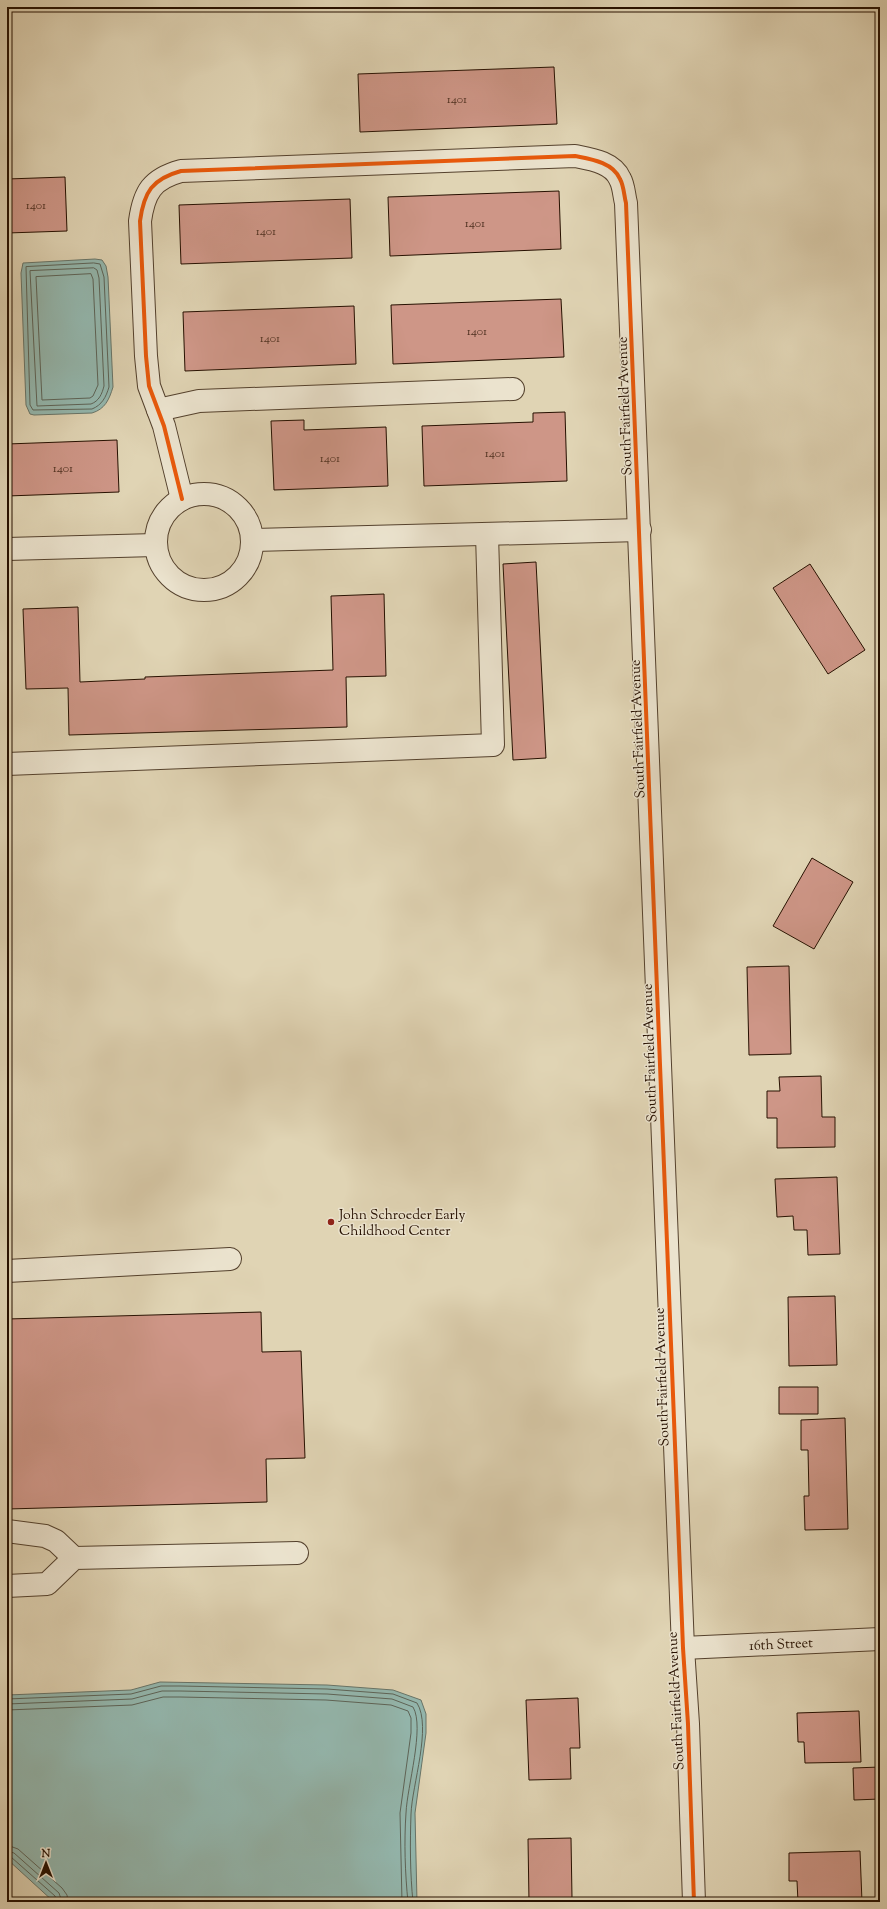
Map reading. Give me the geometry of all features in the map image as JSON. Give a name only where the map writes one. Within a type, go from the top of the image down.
[{"type":"street","name":"South Fairfield Avenue","points":[[182,499],[164,426],[149,386],[146,356],[140,221],[142,205],[148,192],[157,181],[170,174],[182,171],[575,156],[595,160],[611,167],[620,178],[626,203],[694,1902]]},
{"type":"street","points":[[158,410],[199,401],[512,389]]},
{"type":"street","points":[[209,494],[222,497],[235,504],[244,514],[250,527],[253,540],[252,554],[247,567],[238,578],[227,586],[214,590],[200,591],[186,588],[174,581],[165,571],[158,558],[156,545],[157,531],[162,518],[170,507],[182,499],[195,495],[209,494]]},
{"type":"street","points":[[253,540],[640,530]]},
{"type":"street","points":[[7,764],[493,745],[486,534]]},
{"type":"street","points":[[7,549],[156,545]]},
{"type":"street","points":[[7,1271],[230,1259]]},
{"type":"street","points":[[7,1531],[44,1536],[56,1541],[74,1558]]},
{"type":"street","points":[[7,1586],[47,1584],[74,1558],[297,1553]]},
{"type":"street","name":"16th Street","points":[[683,1648],[880,1639]]},
{"type":"water","points":[[95,259],[102,260],[106,266],[108,277],[113,387],[110,396],[100,409],[92,413],[30,414],[26,405],[21,273],[23,263]]},
{"type":"water","points":[[160,1682],[327,1685],[393,1690],[421,1700],[426,1714],[426,1733],[415,1813],[417,1902],[54,1902],[7,1859],[7,1695],[131,1690]]},
{"type":"building","points":[[554,67],[557,124],[360,132],[358,74]]},
{"type":"building","points":[[65,177],[67,231],[7,233],[7,179]]},
{"type":"building","points":[[559,191],[561,249],[390,256],[388,197]]},
{"type":"building","points":[[350,199],[352,258],[181,264],[179,205]]},
{"type":"building","points":[[561,299],[564,357],[393,364],[391,305]]},
{"type":"building","points":[[354,306],[356,364],[185,371],[183,312]]},
{"type":"building","points":[[565,412],[567,481],[424,486],[422,426],[533,422],[533,413]]},
{"type":"building","points":[[304,420],[304,430],[386,427],[388,486],[274,490],[271,421]]},
{"type":"building","points":[[117,440],[119,492],[7,496],[7,444]]},
{"type":"building","points":[[536,562],[546,758],[513,760],[503,564]]},
{"type":"building","points":[[810,564],[865,650],[828,674],[773,588]]},
{"type":"building","points":[[384,594],[386,676],[346,677],[347,727],[69,735],[68,688],[26,689],[23,609],[78,607],[80,682],[145,679],[145,677],[333,670],[331,596]]},
{"type":"building","points":[[812,858],[853,882],[814,949],[773,926]]},
{"type":"building","points":[[789,966],[791,1054],[749,1055],[747,967]]},
{"type":"building","points":[[821,1076],[822,1117],[835,1117],[835,1147],[777,1148],[777,1118],[767,1118],[767,1091],[780,1091],[779,1077]]},
{"type":"building","points":[[837,1177],[840,1254],[808,1255],[807,1230],[794,1230],[793,1216],[777,1217],[775,1179]]},
{"type":"building","points":[[835,1296],[837,1365],[789,1366],[788,1297]]},
{"type":"building","points":[[261,1312],[262,1352],[301,1351],[305,1458],[266,1459],[267,1502],[7,1509],[7,1319]]},
{"type":"building","points":[[779,1387],[818,1387],[818,1414],[779,1414]]},
{"type":"building","points":[[845,1418],[848,1529],[805,1530],[804,1496],[809,1496],[808,1450],[801,1450],[801,1420]]},
{"type":"building","points":[[578,1698],[580,1748],[570,1748],[571,1779],[529,1780],[526,1700]]},
{"type":"building","points":[[859,1711],[861,1762],[805,1763],[804,1742],[798,1742],[797,1713]]},
{"type":"building","points":[[880,1767],[880,1799],[854,1800],[853,1768]]},
{"type":"building","points":[[571,1838],[572,1898],[564,1898],[564,1902],[529,1902],[528,1839]]},
{"type":"building","points":[[860,1851],[862,1902],[798,1902],[797,1881],[789,1881],[789,1853]]},
{"type":"cycle path","points":[[182,499],[164,426],[149,386],[146,356],[140,221],[144,202],[151,188],[156,183],[171,174],[181,171],[575,156],[600,162],[607,165],[617,173],[622,185],[626,203],[694,1902]]},
{"type":"place","name":"John Schroeder Early Childhood Center","points":[[331,1222]]}]
